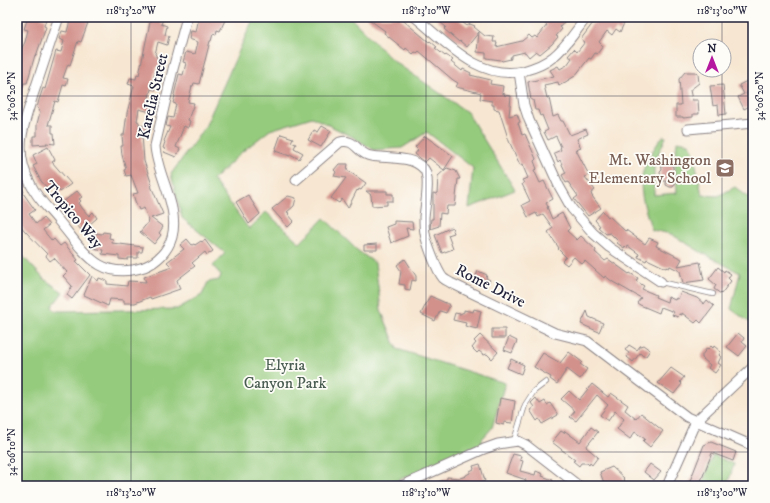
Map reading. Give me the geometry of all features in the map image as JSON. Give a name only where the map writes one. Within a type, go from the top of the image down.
[{"type":"street","name":"Tropico Way","points":[[59,17],[23,128],[21,148],[24,167],[31,186],[86,254],[99,265],[111,270],[123,271],[136,269],[149,265],[166,250]]},
{"type":"street","name":"Karelia Street","points":[[166,250],[174,227],[173,212],[156,159],[155,146],[187,17]]},
{"type":"street","points":[[415,17],[465,58],[475,64],[495,72],[506,73],[531,69],[552,58],[561,50],[587,17]]},
{"type":"street","points":[[519,72],[524,106],[529,120],[559,186],[572,209],[593,234],[609,247],[661,282]]},
{"type":"street","points":[[688,129],[753,122]]},
{"type":"street","name":"Rome Drive","points":[[296,180],[340,142],[347,140],[353,143],[359,151],[366,155],[403,159],[414,163],[424,169],[427,176],[424,218],[425,234],[436,267],[443,277],[451,283],[555,333],[587,341],[687,417],[753,446]]},
{"type":"street","points":[[667,486],[696,421],[753,368]]},
{"type":"street","points":[[400,486],[484,449],[498,444],[518,441],[526,445],[579,486]]},
{"type":"lane","points":[[661,282],[713,294]]},
{"type":"lane","points":[[514,442],[524,405],[534,391],[546,382]]},
{"type":"green space","name":"Elyria Canyon Park","points":[[254,17],[350,17],[392,60],[467,112],[515,190],[469,208],[473,168],[427,132],[402,148],[374,150],[353,137],[312,117],[270,130],[243,151],[213,180],[249,229],[266,212],[300,243],[324,218],[357,250],[375,263],[381,310],[397,349],[505,383],[492,428],[482,439],[482,443],[406,477],[381,486],[17,486],[17,306],[23,299],[17,294],[17,250],[44,279],[63,292],[52,307],[56,311],[177,309],[202,295],[208,282],[219,280],[221,275],[213,266],[225,253],[182,218],[171,174],[205,127]]},
{"type":"green space","points":[[663,136],[666,137],[654,161],[654,195],[677,193],[675,162],[677,141],[689,143],[693,150],[702,195],[718,196],[735,187],[753,201],[753,325],[731,309],[740,273],[671,234],[652,230],[643,202],[641,181],[647,160]]},
{"type":"green space","points":[[713,455],[734,464],[727,486],[709,486],[702,484]]},
{"type":"building","points":[[28,17],[41,17],[46,19],[44,26],[46,27],[36,56],[35,55],[27,83],[24,83],[18,101],[17,51],[20,52],[25,42],[28,30],[24,29]]},
{"type":"building","points":[[71,17],[90,17],[81,42],[78,41],[70,65],[68,64],[63,78],[68,79],[66,86],[63,85],[58,102],[55,101],[48,125],[52,125],[52,133],[54,133],[55,144],[46,143],[47,144],[33,145],[33,136],[37,136],[37,124],[40,112],[37,108],[39,100],[43,88],[45,89],[56,51],[61,52],[64,41],[59,39],[62,31],[67,32]]},
{"type":"building","points":[[151,17],[164,17],[161,24],[167,26],[165,35],[169,36],[167,45],[158,42],[155,54],[156,57],[163,59],[161,68],[157,67],[153,80],[158,82],[156,90],[151,89],[148,102],[152,103],[150,112],[139,109],[137,121],[139,122],[139,125],[146,126],[145,135],[142,134],[144,161],[152,185],[151,186],[163,214],[151,218],[163,227],[159,233],[161,235],[154,244],[140,232],[149,221],[144,208],[139,210],[135,201],[133,194],[138,193],[131,175],[126,176],[121,146],[123,146],[122,135],[124,135],[127,113],[134,86],[128,84],[130,78],[136,79],[137,74],[139,75]]},
{"type":"building","points":[[199,17],[217,17],[225,20],[220,31],[217,30],[216,35],[213,34],[210,41],[199,84],[194,83],[192,86],[188,102],[194,103],[188,120],[190,121],[188,128],[184,126],[176,147],[180,149],[176,157],[164,152],[164,141],[170,127],[166,126],[168,117],[173,118],[176,104],[173,103],[174,95],[179,74],[183,75],[186,63],[183,62],[186,52],[195,54],[198,42],[189,39],[191,31],[196,32]]},
{"type":"building","points":[[366,17],[399,17],[429,42],[430,41],[437,47],[435,48],[445,56],[446,55],[453,60],[451,62],[462,71],[463,69],[471,73],[470,75],[491,80],[490,84],[503,86],[502,93],[505,94],[504,95],[511,96],[509,116],[517,114],[522,135],[525,134],[536,159],[534,161],[537,169],[534,170],[540,183],[544,181],[553,199],[546,203],[552,219],[562,213],[570,228],[567,231],[577,240],[581,236],[605,261],[608,259],[629,274],[630,273],[638,278],[636,281],[644,286],[642,289],[656,295],[655,297],[667,302],[668,297],[675,300],[676,298],[678,299],[681,292],[697,298],[704,304],[707,300],[714,306],[701,323],[698,320],[695,323],[682,313],[682,315],[679,314],[678,317],[672,315],[674,312],[661,307],[659,313],[640,305],[637,303],[641,298],[605,276],[604,278],[585,261],[582,264],[574,257],[567,265],[562,261],[566,257],[558,249],[559,248],[548,232],[553,228],[543,214],[538,217],[536,213],[528,217],[522,205],[530,201],[522,184],[524,183],[522,180],[528,178],[509,141],[499,110],[494,109],[492,101],[480,99],[481,93],[456,87],[458,83],[419,51],[413,54],[406,48],[405,50],[384,33],[385,31]]},
{"type":"building","points":[[434,17],[456,17],[467,26],[470,24],[475,26],[474,27],[485,36],[494,37],[493,42],[497,42],[496,47],[522,41],[529,35],[532,38],[535,36],[537,38],[547,25],[543,22],[547,17],[568,17],[560,27],[562,29],[556,36],[558,37],[540,54],[536,51],[529,57],[525,52],[512,55],[512,57],[510,57],[511,59],[502,61],[486,58],[486,53],[477,52],[479,32],[467,47],[444,29],[446,27]]},
{"type":"building","points":[[600,17],[627,17],[620,32],[616,29],[612,35],[607,31],[599,42],[603,46],[597,54],[595,53],[591,59],[589,58],[575,76],[559,86],[558,82],[544,85],[547,98],[549,98],[553,117],[558,115],[561,121],[563,121],[570,135],[586,129],[588,134],[577,139],[581,148],[576,150],[589,175],[585,177],[595,190],[591,193],[592,196],[601,208],[588,216],[574,199],[578,196],[568,182],[566,183],[562,175],[566,173],[560,160],[558,162],[554,153],[561,150],[561,147],[556,136],[548,140],[544,132],[548,130],[542,115],[540,116],[538,110],[535,110],[533,100],[531,100],[528,82],[554,76],[550,70],[558,66],[560,69],[567,65],[572,58],[568,56],[574,49],[577,52],[585,42],[581,39],[593,23],[594,24]]},
{"type":"building","points":[[685,72],[692,72],[692,78],[698,78],[699,83],[690,90],[692,100],[698,100],[699,114],[693,114],[693,117],[676,117],[676,105],[681,105],[679,79]]},
{"type":"building","points":[[747,81],[752,90],[746,93],[752,105],[744,109],[738,97],[744,94],[739,85]]},
{"type":"building","points":[[723,85],[726,114],[719,115],[718,105],[713,106],[710,86]]},
{"type":"building","points":[[322,126],[331,131],[321,147],[308,140],[314,130],[318,132]]},
{"type":"building","points":[[281,134],[293,138],[291,142],[296,144],[294,148],[303,153],[299,159],[290,154],[290,156],[275,151]]},
{"type":"building","points":[[425,136],[453,156],[444,170],[429,158],[425,162],[415,154],[418,150],[415,147]]},
{"type":"building","points":[[48,147],[55,160],[52,162],[71,184],[60,192],[54,184],[48,189],[41,181],[33,166],[37,164],[33,155]]},
{"type":"building","points":[[672,160],[675,184],[673,187],[670,187],[666,185],[666,181],[661,181],[660,172],[662,170],[661,161]]},
{"type":"building","points":[[339,164],[348,164],[347,170],[366,183],[361,190],[357,190],[348,208],[342,199],[339,203],[331,198],[346,178],[334,176],[336,172],[334,170]]},
{"type":"building","points":[[447,168],[456,171],[460,179],[458,179],[455,206],[447,206],[446,214],[440,213],[439,226],[430,229],[431,219],[433,219],[433,193],[437,194],[438,176]]},
{"type":"building","points":[[17,175],[24,192],[23,193],[35,210],[29,214],[36,224],[43,218],[49,225],[43,230],[52,241],[54,239],[60,246],[64,243],[78,260],[76,261],[90,275],[72,299],[67,295],[72,286],[63,276],[67,272],[54,258],[50,261],[46,256],[47,254],[17,221]]},
{"type":"building","points":[[77,191],[82,197],[79,199],[81,201],[79,203],[82,208],[89,216],[93,212],[97,218],[82,231],[76,224],[75,225],[62,207],[65,204],[63,202]]},
{"type":"building","points":[[366,191],[387,191],[387,194],[393,194],[393,201],[387,201],[387,205],[372,206],[371,195]]},
{"type":"building","points":[[248,195],[260,214],[249,224],[236,202]]},
{"type":"building","points":[[288,196],[296,198],[294,206],[287,212],[294,221],[288,227],[272,209]]},
{"type":"building","points":[[603,211],[625,231],[626,230],[645,244],[649,238],[658,242],[656,246],[682,259],[678,266],[700,262],[704,280],[683,283],[680,271],[670,266],[669,268],[666,268],[647,259],[646,261],[638,257],[639,254],[628,246],[627,248],[625,246],[624,248],[617,243],[618,241],[610,233],[606,234],[598,227],[600,226],[595,220]]},
{"type":"building","points":[[394,221],[412,222],[413,229],[406,228],[408,236],[391,243],[386,227],[394,224]]},
{"type":"building","points":[[452,227],[454,233],[448,235],[453,249],[442,253],[435,235]]},
{"type":"building","points":[[103,232],[110,233],[109,238],[113,239],[112,243],[143,247],[142,252],[138,252],[138,258],[128,258],[128,260],[119,259],[119,256],[102,254],[103,250],[93,248],[95,233],[102,234]]},
{"type":"building","points":[[187,239],[192,245],[205,240],[213,251],[207,255],[205,252],[192,263],[195,266],[177,280],[180,289],[151,299],[150,297],[135,303],[124,303],[124,300],[110,299],[108,306],[84,295],[92,276],[98,281],[99,278],[107,281],[107,284],[127,286],[128,281],[146,282],[144,277],[172,267],[167,262],[184,249],[180,245]]},
{"type":"building","points":[[377,244],[377,250],[364,250],[364,245]]},
{"type":"building","points":[[405,259],[416,276],[416,281],[412,280],[410,290],[405,289],[405,285],[399,284],[401,271],[397,265]]},
{"type":"building","points":[[718,267],[724,272],[725,270],[731,274],[728,278],[731,281],[721,294],[714,289],[716,285],[709,279]]},
{"type":"building","points":[[478,271],[487,275],[486,278],[490,280],[486,287],[474,281]]},
{"type":"building","points":[[430,296],[450,305],[446,313],[440,311],[435,321],[421,314]]},
{"type":"building","points":[[474,309],[481,311],[477,329],[465,326],[466,323],[453,320],[455,313],[460,314],[464,312],[464,310],[473,312]]},
{"type":"building","points":[[587,311],[589,317],[603,323],[599,332],[581,324]]},
{"type":"building","points":[[492,329],[505,329],[505,338],[492,338]]},
{"type":"building","points":[[738,333],[744,338],[742,342],[747,346],[739,356],[727,347]]},
{"type":"building","points":[[480,335],[498,352],[492,359],[487,354],[484,355],[479,351],[477,353],[472,348],[476,343],[474,341]]},
{"type":"building","points":[[509,337],[517,341],[512,353],[504,350]]},
{"type":"building","points":[[629,345],[637,350],[643,345],[650,350],[646,356],[643,356],[640,353],[633,362],[627,357],[629,353],[625,350]]},
{"type":"building","points":[[711,346],[713,348],[714,346],[721,352],[719,355],[721,357],[718,363],[721,365],[715,373],[708,368],[710,365],[702,358],[702,355],[707,348],[708,349]]},
{"type":"building","points":[[569,352],[582,362],[580,364],[587,369],[580,379],[567,369],[557,384],[550,379],[551,377],[534,367],[543,353],[560,363]]},
{"type":"building","points":[[511,359],[524,365],[521,374],[507,368]]},
{"type":"building","points":[[671,368],[684,377],[680,382],[682,384],[674,394],[658,383]]},
{"type":"building","points":[[592,384],[608,397],[611,393],[628,405],[625,410],[636,419],[641,413],[663,431],[650,447],[643,441],[645,439],[635,432],[630,439],[617,429],[624,419],[615,411],[608,421],[600,415],[608,405],[597,395],[576,421],[570,417],[575,411],[561,399],[569,391],[579,400]]},
{"type":"building","points":[[500,398],[515,401],[512,423],[504,422],[504,425],[496,423]]},
{"type":"building","points":[[536,398],[540,404],[545,401],[547,405],[550,403],[558,415],[542,424],[539,419],[537,421],[530,410],[534,407],[531,403]]},
{"type":"building","points":[[591,427],[598,432],[586,447],[598,457],[592,465],[590,463],[589,465],[587,463],[581,463],[579,466],[573,461],[575,460],[552,442],[561,431],[564,433],[565,431],[580,442]]},
{"type":"building","points":[[711,442],[736,452],[733,461],[712,453],[699,486],[688,486],[704,445]]},
{"type":"building","points":[[513,454],[521,456],[520,460],[523,461],[520,471],[535,475],[536,471],[543,474],[542,476],[553,480],[552,482],[560,486],[524,486],[526,480],[506,473]]},
{"type":"building","points":[[480,464],[485,481],[470,486],[429,486],[447,479],[447,477],[460,478],[466,476],[474,469],[473,466]]},
{"type":"building","points":[[650,464],[661,472],[654,480],[644,472]]},
{"type":"building","points":[[612,467],[624,478],[623,479],[625,481],[621,486],[605,486],[600,472]]},
{"type":"place","name":"Mt. Washington Elementary School","points":[[725,168]]}]
